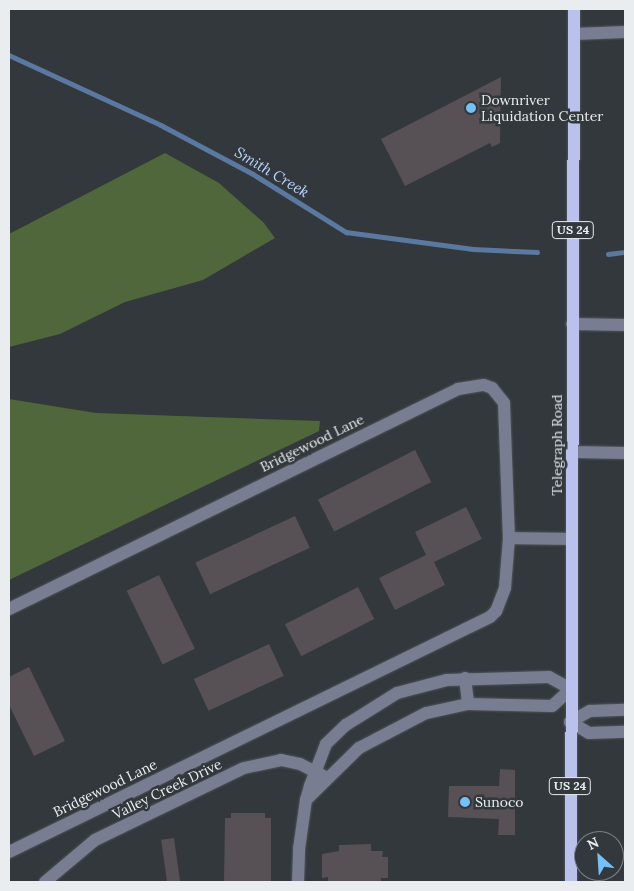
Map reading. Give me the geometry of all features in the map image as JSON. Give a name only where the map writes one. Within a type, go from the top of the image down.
[{"type":"main road","name":"Telegraph Road","points":[[571,882],[570,722],[574,9]]},
{"type":"street","points":[[574,34],[625,32]]},
{"type":"street","points":[[572,324],[625,325]]},
{"type":"street","name":"Bridgewood Lane","points":[[9,609],[468,385],[492,388],[504,403],[509,538],[502,599],[496,611],[481,623],[9,852]]},
{"type":"street","points":[[572,452],[625,453]]},
{"type":"street","points":[[509,538],[571,539]]},
{"type":"street","points":[[298,882],[306,800],[314,772],[326,744],[346,724],[397,693],[465,678],[549,677],[571,689],[552,706],[468,704],[426,713],[398,725],[359,748],[306,800]]},
{"type":"street","points":[[465,678],[468,704]]},
{"type":"street","points":[[570,722],[590,711],[625,710]]},
{"type":"street","points":[[570,722],[589,733],[625,732]]},
{"type":"street","name":"Valley Creek Drive","points":[[45,882],[95,840],[244,768],[282,760],[329,778]]},
{"type":"green space","points":[[165,153],[219,183],[264,223],[275,238],[203,280],[125,302],[60,334],[9,347],[9,234]]},
{"type":"green space","points":[[9,399],[96,413],[320,421],[319,431],[9,580]]},
{"type":"building","name":"Downriver Liquidation Center","points":[[501,77],[500,143],[492,147],[490,143],[405,186],[381,139]]},
{"type":"building","points":[[415,450],[431,482],[334,532],[318,499]]},
{"type":"building","points":[[466,507],[482,539],[434,562],[445,585],[395,610],[379,578],[426,555],[415,532]]},
{"type":"building","points":[[295,516],[310,548],[210,594],[195,562]]},
{"type":"building","points":[[159,575],[195,649],[163,664],[127,591]]},
{"type":"building","points":[[358,587],[374,619],[301,656],[285,624]]},
{"type":"building","points":[[269,644],[284,676],[209,711],[194,679]]},
{"type":"building","points":[[29,667],[65,741],[34,756],[9,705],[9,677]]},
{"type":"building","points":[[500,769],[515,770],[515,835],[498,835],[499,819],[448,817],[449,786],[499,786]]},
{"type":"building","points":[[231,813],[265,813],[265,818],[271,818],[271,882],[224,882],[225,818],[231,818]]},
{"type":"building","points":[[174,838],[180,882],[167,882],[161,840]]},
{"type":"building","points":[[371,844],[371,851],[383,851],[382,857],[388,857],[388,878],[381,878],[381,882],[328,882],[328,877],[322,878],[322,854],[339,851],[339,845]]},
{"type":"waterway","name":"Smith Creek","points":[[9,55],[161,125],[253,174],[346,232],[473,249],[537,252]]},
{"type":"waterway","name":"Smith Creek","points":[[608,254],[625,252]]},
{"type":"place","name":"Downriver Liquidation Center","points":[[471,108]]},
{"type":"place","name":"Sunoco","points":[[465,802]]}]
